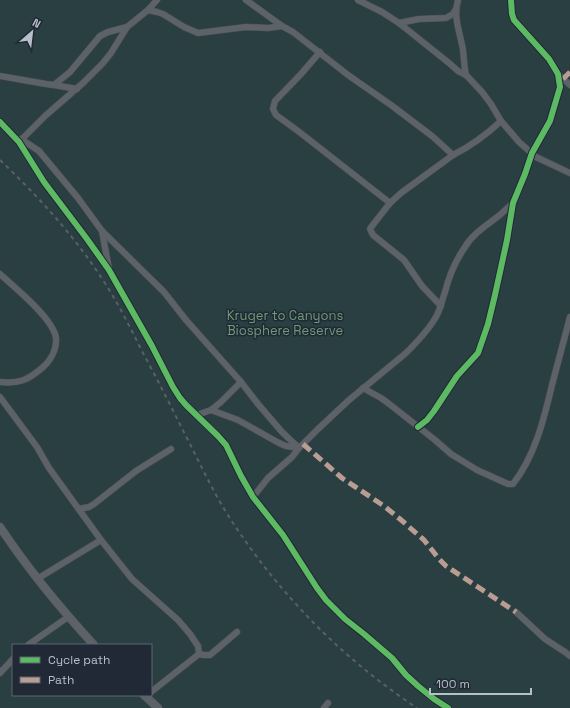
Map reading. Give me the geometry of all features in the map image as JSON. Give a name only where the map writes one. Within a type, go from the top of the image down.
[{"type":"street","points":[[20,140],[88,78],[112,53],[127,27],[148,10],[157,0]]},
{"type":"street","points":[[246,0],[282,26],[293,32],[348,75],[411,120],[453,155]]},
{"type":"street","points":[[358,0],[382,12],[399,23],[466,75],[482,92],[501,121],[519,142],[547,163],[570,173]]},
{"type":"street","points":[[458,0],[456,9],[457,21],[466,75]]},
{"type":"street","points":[[511,0],[514,20],[549,58],[558,74],[570,85]]},
{"type":"street","points":[[399,23],[420,19],[446,18],[453,14],[456,9]]},
{"type":"street","points":[[148,10],[162,14],[184,27],[198,32],[246,27],[268,28],[282,26]]},
{"type":"street","points":[[54,85],[70,72],[100,36],[108,32],[127,27]]},
{"type":"street","points":[[320,52],[275,101],[273,111],[276,115],[390,203]]},
{"type":"street","points":[[418,427],[427,420],[457,376],[478,353],[488,324],[495,295],[513,203],[532,153],[551,116],[560,87],[558,74]]},
{"type":"street","points":[[0,76],[76,89]]},
{"type":"street","points":[[441,306],[422,286],[406,263],[376,239],[371,233],[370,229],[390,203],[401,193],[453,155],[490,132],[501,121]]},
{"type":"street","points":[[0,122],[20,140],[44,182],[109,270],[180,398],[226,445],[253,497],[284,535],[317,588],[330,605],[392,658],[418,686],[448,708]]},
{"type":"street","points":[[20,140],[32,145],[43,155],[78,198],[102,231],[164,292],[186,320],[241,382],[282,432],[299,448]]},
{"type":"street","points":[[253,497],[268,478],[292,457],[318,428],[409,350],[437,315],[453,269],[466,245],[513,203]]},
{"type":"street","points":[[102,231],[109,270]]},
{"type":"street","points":[[0,274],[44,315],[56,337],[56,345],[50,360],[38,371],[19,382],[0,382]]},
{"type":"street","points":[[363,388],[388,403],[451,454],[477,470],[503,482],[512,484],[524,467],[532,451],[542,424],[570,317]]},
{"type":"street","points":[[197,415],[211,410],[241,382]]},
{"type":"street","points":[[0,397],[37,447],[49,468],[101,540],[132,579],[186,629],[195,641],[199,654]]},
{"type":"street","points":[[211,410],[238,420],[279,443],[286,446],[299,448]]},
{"type":"street","points":[[79,509],[89,507],[94,504],[136,471],[171,449]]},
{"type":"street","points":[[0,527],[37,579],[68,617],[93,644]]},
{"type":"street","points":[[37,579],[101,540]]},
{"type":"street","points":[[516,612],[546,639],[570,656]]},
{"type":"street","points":[[29,644],[68,617]]},
{"type":"street","points":[[152,690],[199,654],[210,655],[214,653],[237,632]]},
{"type":"street","points":[[0,673],[12,660]]},
{"type":"street","points":[[149,696],[158,708]]},
{"type":"green space","name":"Kruger to Canyons Biosphere Reserve","points":[[0,0],[570,0],[570,708],[0,708]]},
{"type":"railway","points":[[0,160],[58,221],[84,253],[108,288],[216,495],[227,514],[252,550],[293,601],[316,625],[364,669],[417,708]]},
{"type":"marked path","points":[[563,79],[570,72]]},
{"type":"marked path","points":[[303,444],[342,478],[384,506],[400,519],[424,540],[446,566],[516,612]]},
{"type":"cycle path","points":[[418,427],[427,420],[457,376],[478,353],[488,324],[495,295],[507,240],[513,203],[532,153],[550,121],[560,87],[558,74],[549,59],[514,20],[511,0]]},
{"type":"cycle path","points":[[0,122],[19,142],[44,182],[109,270],[180,398],[226,445],[253,497],[283,535],[326,600],[345,619],[392,658],[406,675],[418,686],[448,708]]}]
